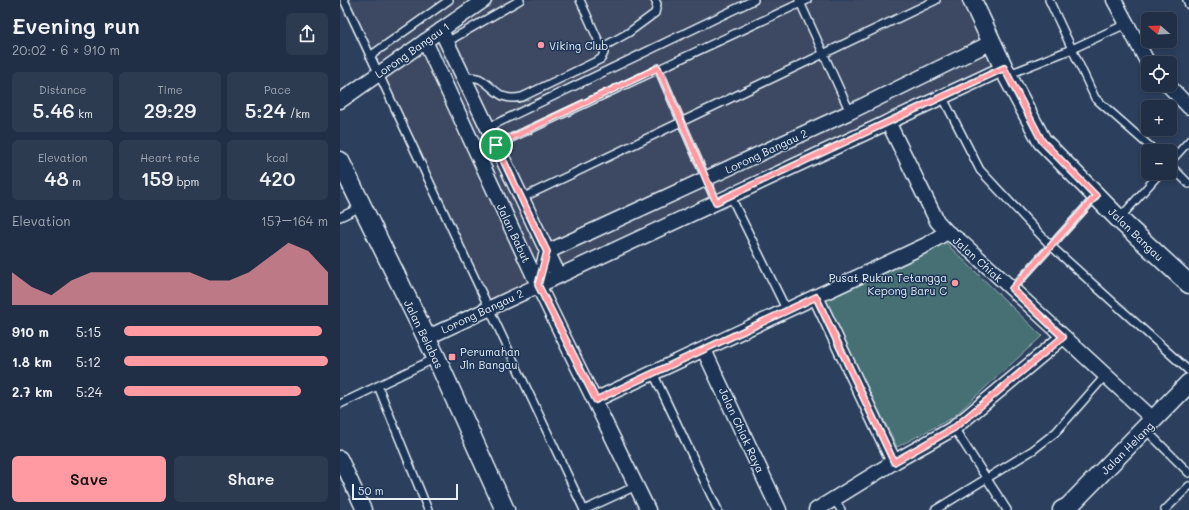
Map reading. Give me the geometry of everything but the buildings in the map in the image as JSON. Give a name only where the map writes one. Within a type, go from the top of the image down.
[{"type":"street","name":"Lorong Bangau 1","points":[[340,101],[425,41],[444,36],[484,0]]},
{"type":"street","name":"Jalan Bangau","points":[[972,0],[1006,72],[1042,141],[1096,196],[1189,284]]},
{"type":"street","points":[[1114,0],[1144,56]]},
{"type":"street","name":"Jalan Babut","points":[[444,36],[559,276]]},
{"type":"street","name":"Jalan Babut","points":[[425,41],[538,285],[596,400],[648,510]]},
{"type":"street","name":"Lorong Bangau 2","points":[[547,252],[850,112],[992,42]]},
{"type":"street","name":"Lorong Bangau 2","points":[[426,338],[942,96],[1006,72]]},
{"type":"street","points":[[1175,92],[1189,107]]},
{"type":"street","name":"Jalan Chiak","points":[[888,122],[937,221],[947,232],[960,241],[1105,376],[1150,425]]},
{"type":"street","name":"Jalan Belabas","points":[[340,161],[436,358],[505,510]]},
{"type":"street","points":[[596,400],[926,245],[947,232]]},
{"type":"street","points":[[538,285],[547,252]]},
{"type":"street","points":[[816,297],[894,462]]},
{"type":"street","points":[[816,510],[837,505],[894,462],[954,428],[1063,337]]},
{"type":"street","name":"Jalan Chiak Raya","points":[[704,350],[779,510]]},
{"type":"street","name":"Jalan Helang","points":[[1062,510],[1068,507],[1150,425],[1189,383]]},
{"type":"street","points":[[341,461],[364,510]]},
{"type":"lane","points":[[344,0],[488,309],[584,510],[636,486]]},
{"type":"lane","points":[[370,56],[449,0]]},
{"type":"lane","points":[[444,36],[520,0]]},
{"type":"lane","points":[[464,77],[479,79],[497,94],[511,99],[522,98],[601,59],[604,53],[580,0]]},
{"type":"lane","points":[[601,48],[628,32],[655,13],[657,4],[655,0]]},
{"type":"lane","points":[[488,128],[754,0]]},
{"type":"lane","points":[[522,198],[936,0]]},
{"type":"lane","points":[[1049,0],[1096,98],[1147,144]]},
{"type":"lane","points":[[1187,0],[1189,5]]},
{"type":"lane","points":[[496,145],[802,1],[823,55],[850,112]]},
{"type":"lane","points":[[1006,72],[1072,49],[1126,24]]},
{"type":"lane","points":[[658,68],[716,202]]},
{"type":"lane","points":[[942,96],[980,170],[1051,246],[1189,371]]},
{"type":"lane","points":[[1177,156],[1189,141]]},
{"type":"lane","points":[[1177,171],[1189,184]]},
{"type":"lane","points":[[1119,218],[1154,180]]},
{"type":"lane","points":[[730,196],[787,311]]},
{"type":"lane","points":[[1012,289],[1096,196]]},
{"type":"lane","points":[[340,217],[362,206]]},
{"type":"lane","points":[[340,404],[436,358]]},
{"type":"lane","points":[[653,373],[718,510]]},
{"type":"lane","points":[[935,510],[987,480],[1033,450],[1056,432],[1105,376]]},
{"type":"lane","points":[[378,386],[428,510]]},
{"type":"lane","points":[[1150,425],[1189,473]]},
{"type":"lane","points":[[954,428],[1006,510]]},
{"type":"lane","points":[[1165,510],[1189,486]]},
{"type":"shaded area","points":[[340,0],[960,0],[997,81],[488,319],[340,5]]},
{"type":"green space","points":[[945,242],[1042,336],[952,418],[897,447],[824,300]]},
{"type":"place","name":"Viking Club","points":[[541,45]]},
{"type":"place","name":"Pusat Rukun Tetangga Kepong Baru C","points":[[955,283]]},
{"type":"place","name":"Perumahan Jln Bangau","points":[[452,357]]},
{"type":"route","points":[[658,68],[716,202],[1004,68],[1034,129],[1042,141],[1096,196],[1012,289],[1063,337],[954,428],[894,462],[816,297],[596,400],[538,285],[547,252],[496,145],[658,68]]}]
